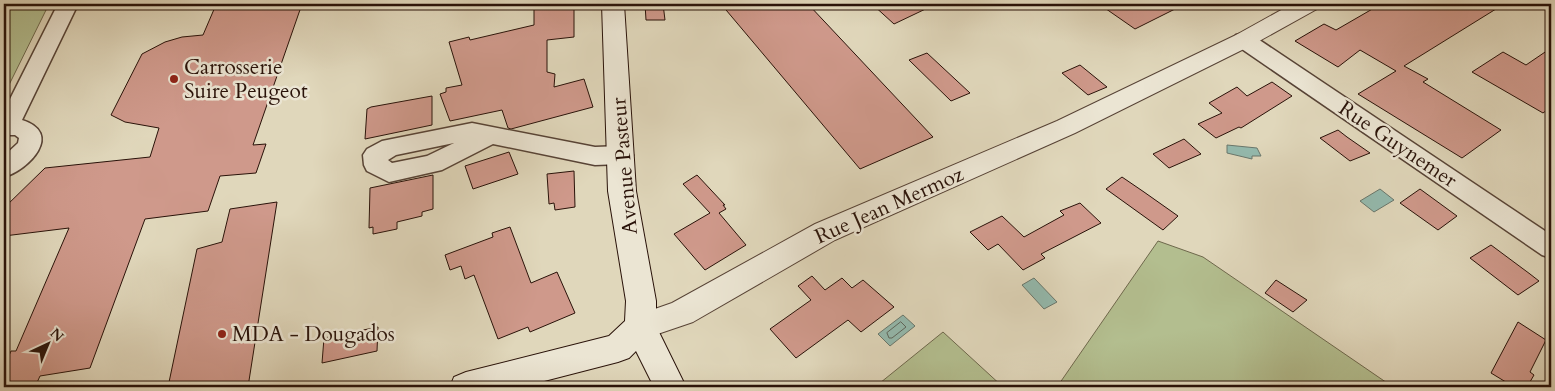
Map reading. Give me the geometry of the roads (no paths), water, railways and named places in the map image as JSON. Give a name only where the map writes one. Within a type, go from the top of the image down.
[{"type":"street","points":[[4,168],[18,159],[28,148],[31,140],[30,133],[18,127],[6,126],[68,4]]},
{"type":"street","name":"Avenue Pasteur","points":[[614,4],[622,191],[641,301],[640,327]]},
{"type":"street","name":"Rue Jean Mermoz","points":[[466,387],[618,348],[640,327],[682,313],[825,232],[1066,127],[1244,40],[1309,4]]},
{"type":"street","name":"Rue Guynemer","points":[[1244,40],[1551,248]]},
{"type":"street","points":[[490,135],[595,156],[620,155]]},
{"type":"street","points":[[640,327],[670,387]]},
{"type":"water","points":[[1227,145],[1257,148],[1261,156],[1252,156],[1252,159],[1227,153]]},
{"type":"water","points":[[1380,189],[1394,200],[1374,212],[1360,201]]},
{"type":"water","points":[[1034,278],[1057,302],[1044,309],[1022,285]]},
{"type":"water","points":[[903,315],[915,326],[890,346],[878,334]]},
{"type":"place","name":"Carrosserie Suire Peugeot","points":[[174,79]]},
{"type":"place","name":"MDA - Dougados","points":[[222,334]]}]
